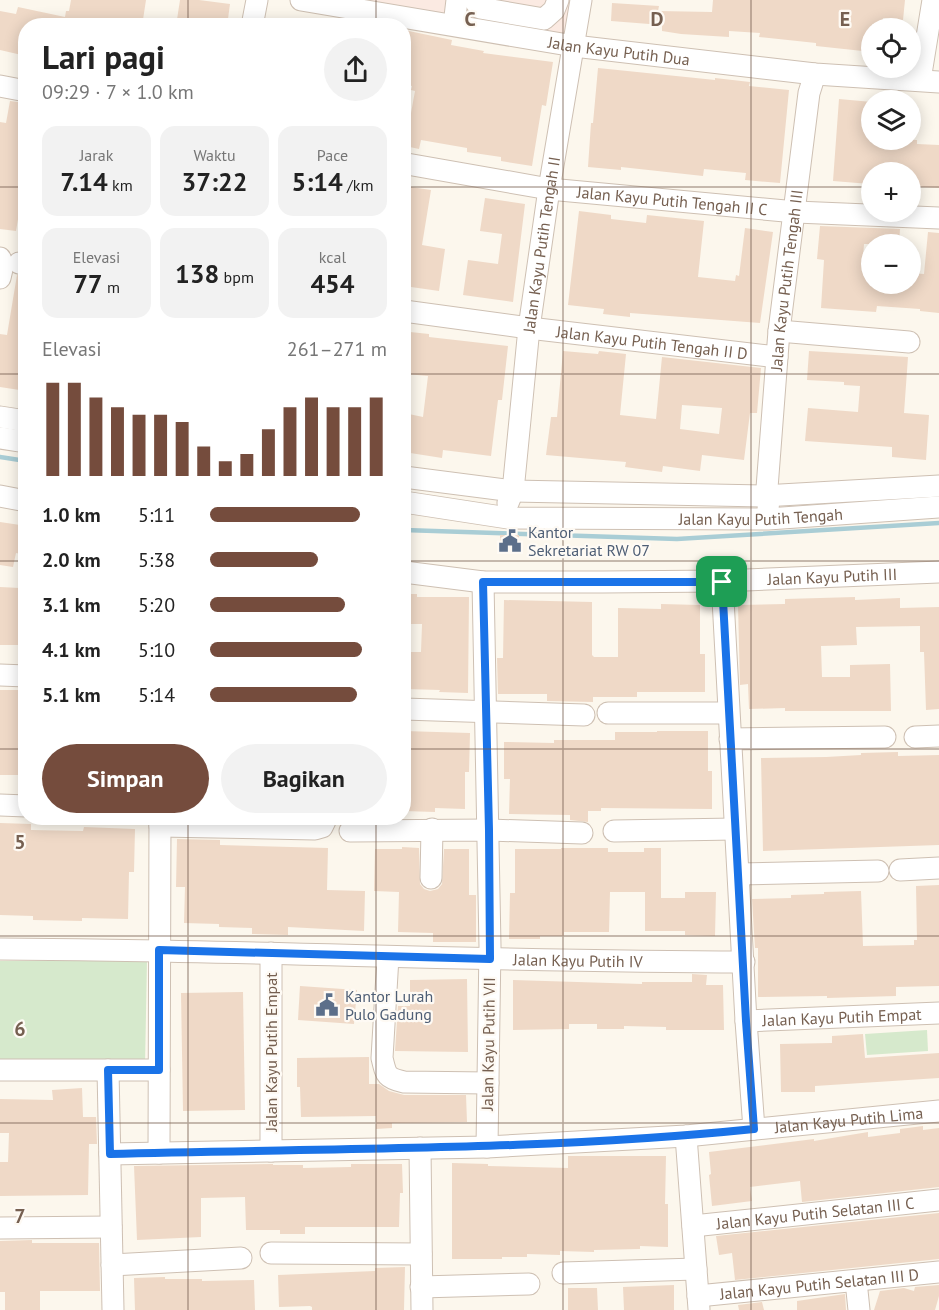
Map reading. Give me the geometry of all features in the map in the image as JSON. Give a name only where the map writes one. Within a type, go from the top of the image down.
[{"type":"street","points":[[254,18],[257,0]]},
{"type":"street","name":"Jalan Kayu Putih Dua","points":[[301,0],[373,6],[462,26],[573,46],[815,74],[929,81]]},
{"type":"street","points":[[457,0],[462,26]]},
{"type":"street","points":[[462,26],[477,4],[544,19],[554,10],[558,0]]},
{"type":"street","name":"Jalan Kayu Putih Tengah II","points":[[512,518],[508,502],[513,491],[529,328],[549,189],[581,0]]},
{"type":"street","points":[[929,81],[933,0]]},
{"type":"street","name":"Jalan Kayu Putih Tengah III","points":[[765,519],[779,331],[796,212],[809,93],[815,74]]},
{"type":"street","points":[[0,86],[18,89]]},
{"type":"street","name":"Jalan Kayu Putih Tengah II C","points":[[411,165],[549,189],[796,212],[939,218]]},
{"type":"street","points":[[0,278],[3,265],[15,261]]},
{"type":"street","name":"Jalan Kayu Putih Tengah II D","points":[[411,312],[777,357]]},
{"type":"street","points":[[779,331],[909,342]]},
{"type":"street","points":[[0,417],[18,420]]},
{"type":"street","points":[[0,438],[18,441]]},
{"type":"street","name":"Jalan Kayu Putih Tengah","points":[[411,478],[513,491],[766,493],[939,486]]},
{"type":"street","points":[[0,496],[18,499]]},
{"type":"street","name":"Jalan Kayu Putih Tengah","points":[[411,503],[512,518],[765,519],[939,507]]},
{"type":"street","name":"Jalan Kayu Putih III","points":[[411,573],[483,582],[722,582],[939,572]]},
{"type":"street","name":"Jalan Kayu Putih VII","points":[[483,582],[490,959],[487,1147]]},
{"type":"street","points":[[722,582],[754,1129]]},
{"type":"street","points":[[0,675],[18,676]]},
{"type":"street","points":[[411,709],[584,715]]},
{"type":"street","points":[[608,713],[728,712]]},
{"type":"street","points":[[915,736],[939,736]]},
{"type":"street","points":[[730,739],[885,737]]},
{"type":"street","points":[[0,805],[18,806]]},
{"type":"street","points":[[614,831],[652,821],[735,829]]},
{"type":"street","points":[[159,1153],[160,825]]},
{"type":"street","points":[[226,825],[315,829],[323,825]]},
{"type":"street","points":[[431,878],[432,829]]},
{"type":"street","points":[[350,831],[432,829],[582,833]]},
{"type":"street","points":[[900,870],[939,868]]},
{"type":"street","points":[[739,874],[878,872]]},
{"type":"street","points":[[0,949],[159,950]]},
{"type":"street","name":"Jalan Kayu Putih IV","points":[[159,950],[388,957],[744,962]]},
{"type":"street","name":"Jalan Kayu Putih Empat","points":[[270,953],[271,1151]]},
{"type":"street","points":[[388,957],[382,1058],[386,1074],[392,1079],[404,1082],[488,1083]]},
{"type":"street","name":"Jalan Kayu Putih Empat","points":[[746,1021],[939,1013]]},
{"type":"street","points":[[0,1070],[159,1070]]},
{"type":"street","points":[[108,1070],[113,1310]]},
{"type":"street","name":"Jalan Kayu Putih Lima","points":[[110,1154],[487,1147],[686,1136],[939,1111]]},
{"type":"street","points":[[686,1136],[698,1303]]},
{"type":"street","points":[[420,1148],[422,1310]]},
{"type":"street","name":"Jalan Kayu Putih Selatan III C","points":[[693,1226],[939,1200]]},
{"type":"street","points":[[0,1228],[111,1227]]},
{"type":"street","points":[[271,1253],[421,1254]]},
{"type":"street","points":[[112,1265],[241,1258]]},
{"type":"street","points":[[562,1273],[696,1269]]},
{"type":"street","name":"Jalan Kayu Putih Selatan III D","points":[[698,1303],[939,1272]]},
{"type":"street","points":[[856,1281],[859,1310]]},
{"type":"street","points":[[422,1287],[530,1284]]},
{"type":"shaded area","points":[[339,0],[571,0],[563,37]]},
{"type":"green space","points":[[0,961],[147,961],[145,1066],[0,1071]]},
{"type":"green space","points":[[927,1030],[928,1051],[867,1055],[865,1034]]},
{"type":"building","points":[[71,0],[146,0],[143,18],[18,18],[18,54],[0,50],[0,11],[16,14],[18,7],[65,17],[66,11],[69,11]]},
{"type":"building","points":[[180,0],[230,4],[228,18],[177,18]]},
{"type":"building","points":[[713,0],[905,0],[903,18],[861,18],[861,51],[759,37],[760,33],[729,31],[729,37],[681,34],[662,31],[662,25],[611,21],[612,3],[659,6],[658,11],[712,12]]},
{"type":"building","points":[[411,31],[452,40],[451,45],[484,51],[483,53],[553,62],[546,106],[542,105],[532,166],[501,161],[501,157],[467,152],[467,148],[421,140],[419,149],[411,147],[411,113],[415,91],[411,90]]},
{"type":"building","points":[[598,68],[750,82],[749,86],[789,90],[780,183],[745,180],[746,173],[704,169],[703,176],[621,167],[621,170],[588,167]]},
{"type":"building","points":[[839,99],[861,101],[861,150],[921,150],[921,144],[939,145],[939,188],[921,187],[921,162],[861,162],[861,183],[833,181]]},
{"type":"building","points":[[10,101],[18,102],[18,219],[16,231],[0,229],[0,122],[6,123]]},
{"type":"building","points":[[411,187],[431,190],[422,245],[445,249],[439,291],[411,287]]},
{"type":"building","points":[[485,198],[525,204],[513,302],[463,295],[468,260],[498,264],[502,234],[480,231]]},
{"type":"building","points":[[579,211],[611,215],[611,219],[646,223],[647,215],[704,221],[698,277],[735,281],[736,275],[739,276],[745,228],[773,232],[760,323],[630,313],[630,317],[603,314],[604,309],[568,305]]},
{"type":"building","points":[[820,226],[900,229],[900,234],[861,234],[861,294],[921,294],[921,274],[924,274],[928,232],[939,233],[939,313],[920,311],[920,309],[877,306],[876,312],[821,308],[824,260],[817,259]]},
{"type":"building","points":[[17,275],[18,390],[0,387],[0,334],[7,335]]},
{"type":"building","points":[[411,332],[429,334],[429,337],[508,346],[502,400],[498,400],[491,456],[443,450],[442,458],[411,453],[411,414],[423,417],[428,376],[411,374]]},
{"type":"building","points":[[563,351],[626,354],[620,415],[656,419],[662,357],[761,368],[757,413],[750,413],[744,460],[702,455],[700,471],[663,466],[662,472],[625,467],[626,462],[546,455],[551,417],[557,417]],"holes":[[[682,405],[722,408],[719,434],[680,429]]]},
{"type":"building","points":[[809,351],[908,357],[904,413],[929,415],[926,460],[892,457],[892,447],[805,441],[808,408],[858,412],[860,386],[844,385],[844,382],[807,380]]},
{"type":"building","points":[[0,522],[18,525],[18,553],[16,553],[13,567],[0,565]]},
{"type":"building","name":"Kantor Sekretariat RW 07","points":[[500,535],[519,535],[519,547],[500,547]]},
{"type":"building","points":[[0,587],[18,588],[18,645],[0,645]]},
{"type":"building","points":[[411,594],[417,594],[417,597],[469,597],[468,693],[411,689],[411,652],[421,652],[422,624],[411,624]]},
{"type":"building","points":[[855,597],[855,600],[900,598],[900,608],[939,607],[939,709],[926,710],[924,652],[920,652],[920,626],[856,627],[857,645],[821,646],[822,677],[850,677],[850,665],[890,664],[891,711],[749,709],[748,684],[740,685],[738,605],[785,604],[785,599]]},
{"type":"building","points":[[504,600],[592,602],[592,655],[594,657],[618,657],[618,608],[661,609],[661,604],[700,605],[700,654],[705,654],[705,692],[637,692],[637,697],[593,697],[593,702],[547,701],[547,694],[498,694],[497,658],[503,658]]},
{"type":"building","points":[[0,690],[18,690],[18,775],[0,775]]},
{"type":"building","points":[[411,731],[470,733],[469,772],[465,772],[465,809],[435,808],[435,812],[411,811]]},
{"type":"building","points":[[708,731],[708,771],[712,771],[712,809],[601,808],[601,811],[588,811],[588,822],[570,820],[570,815],[509,814],[510,779],[504,779],[504,742],[554,743],[554,740],[615,740],[615,732]]},
{"type":"building","points":[[898,752],[898,756],[939,755],[939,845],[763,851],[761,758],[826,757]]},
{"type":"building","points":[[0,823],[31,825],[31,830],[83,831],[84,827],[135,829],[134,872],[129,872],[128,919],[33,920],[33,916],[0,915]]},
{"type":"building","points":[[177,839],[220,840],[220,845],[328,848],[327,890],[365,891],[364,931],[288,927],[288,935],[252,934],[252,928],[184,923],[185,887],[176,887]]},
{"type":"building","points":[[402,847],[419,848],[420,884],[424,889],[430,891],[438,889],[442,884],[444,849],[469,849],[469,895],[476,895],[476,942],[433,942],[433,933],[398,932],[399,892],[374,891],[375,849],[402,849]]},
{"type":"building","points":[[608,848],[608,852],[644,852],[644,848],[661,848],[661,898],[685,898],[685,892],[716,892],[715,936],[685,935],[685,931],[645,931],[645,892],[610,892],[609,932],[564,932],[564,936],[509,939],[510,893],[515,893],[515,849]]},
{"type":"building","points":[[939,885],[939,986],[896,987],[896,996],[758,997],[758,948],[755,948],[752,899],[791,898],[791,895],[861,891],[863,946],[914,945],[914,940],[917,940],[916,886]]},
{"type":"building","points":[[692,974],[707,975],[706,985],[723,985],[724,1030],[666,1030],[666,1027],[624,1026],[624,1029],[597,1029],[597,1024],[569,1024],[569,1029],[513,1030],[513,980],[642,984],[642,982],[692,982]]},
{"type":"building","points":[[467,979],[468,1052],[395,1051],[398,1006],[410,1006],[410,980]]},
{"type":"building","name":"Kantor Lurah Pulo Gadung","points":[[300,986],[357,990],[354,1024],[298,1020]]},
{"type":"building","points":[[243,992],[245,1110],[183,1111],[181,993]]},
{"type":"building","points":[[863,1034],[865,1058],[939,1053],[939,1078],[815,1086],[815,1092],[781,1092],[780,1044],[832,1043],[832,1036]]},
{"type":"building","points":[[369,1057],[369,1084],[379,1084],[389,1091],[404,1095],[466,1095],[467,1122],[392,1123],[392,1128],[376,1129],[376,1116],[301,1117],[300,1087],[297,1087],[297,1058]]},
{"type":"building","points":[[82,1088],[83,1117],[96,1117],[97,1144],[89,1144],[88,1195],[0,1196],[0,1162],[8,1162],[9,1133],[0,1133],[0,1099],[53,1100],[52,1090]]},
{"type":"building","points":[[923,1126],[923,1130],[939,1128],[939,1187],[802,1202],[800,1181],[750,1187],[752,1201],[712,1206],[709,1152],[814,1139],[814,1141],[868,1132],[868,1137],[900,1133],[900,1129]]},
{"type":"building","points":[[568,1156],[666,1156],[665,1204],[668,1204],[668,1247],[640,1246],[640,1249],[594,1250],[594,1252],[560,1251],[560,1255],[527,1254],[527,1257],[502,1257],[502,1259],[452,1259],[452,1163],[568,1168]]},
{"type":"building","points":[[351,1164],[402,1164],[403,1193],[400,1193],[399,1227],[305,1227],[305,1234],[280,1234],[280,1230],[246,1230],[245,1197],[201,1198],[201,1237],[137,1240],[134,1166],[303,1165],[303,1168],[351,1167]]},
{"type":"building","points":[[939,1213],[939,1259],[735,1280],[732,1253],[719,1255],[716,1236]]},
{"type":"building","points":[[32,1240],[32,1243],[99,1243],[100,1291],[40,1291],[40,1310],[5,1310],[5,1292],[0,1292],[0,1241]]},
{"type":"building","points":[[405,1267],[404,1310],[312,1310],[310,1306],[279,1307],[278,1275],[375,1271],[375,1268]]},
{"type":"building","points":[[165,1277],[165,1279],[202,1279],[202,1281],[254,1280],[255,1310],[135,1310],[134,1278]]},
{"type":"building","points":[[674,1285],[674,1310],[624,1310],[623,1287]]},
{"type":"building","points":[[939,1285],[935,1310],[874,1310],[880,1291],[904,1288],[914,1291],[915,1287]]},
{"type":"building","points":[[568,1288],[597,1288],[598,1310],[568,1310]]},
{"type":"building","points":[[845,1294],[846,1310],[797,1310],[797,1301]]},
{"type":"building","points":[[762,1302],[764,1310],[739,1310],[738,1305]]},
{"type":"waterway","points":[[0,457],[18,460]]},
{"type":"waterway","points":[[411,530],[677,539],[939,523]]},
{"type":"place","name":"Kantor Sekretariat RW 07","points":[[510,541]]},
{"type":"place","name":"Kantor Lurah Pulo Gadung","points":[[327,1005]]},
{"type":"route","points":[[483,582],[722,582],[754,1129],[686,1136],[487,1147],[110,1154],[108,1070],[159,1070],[159,950],[490,959],[483,582]]}]
